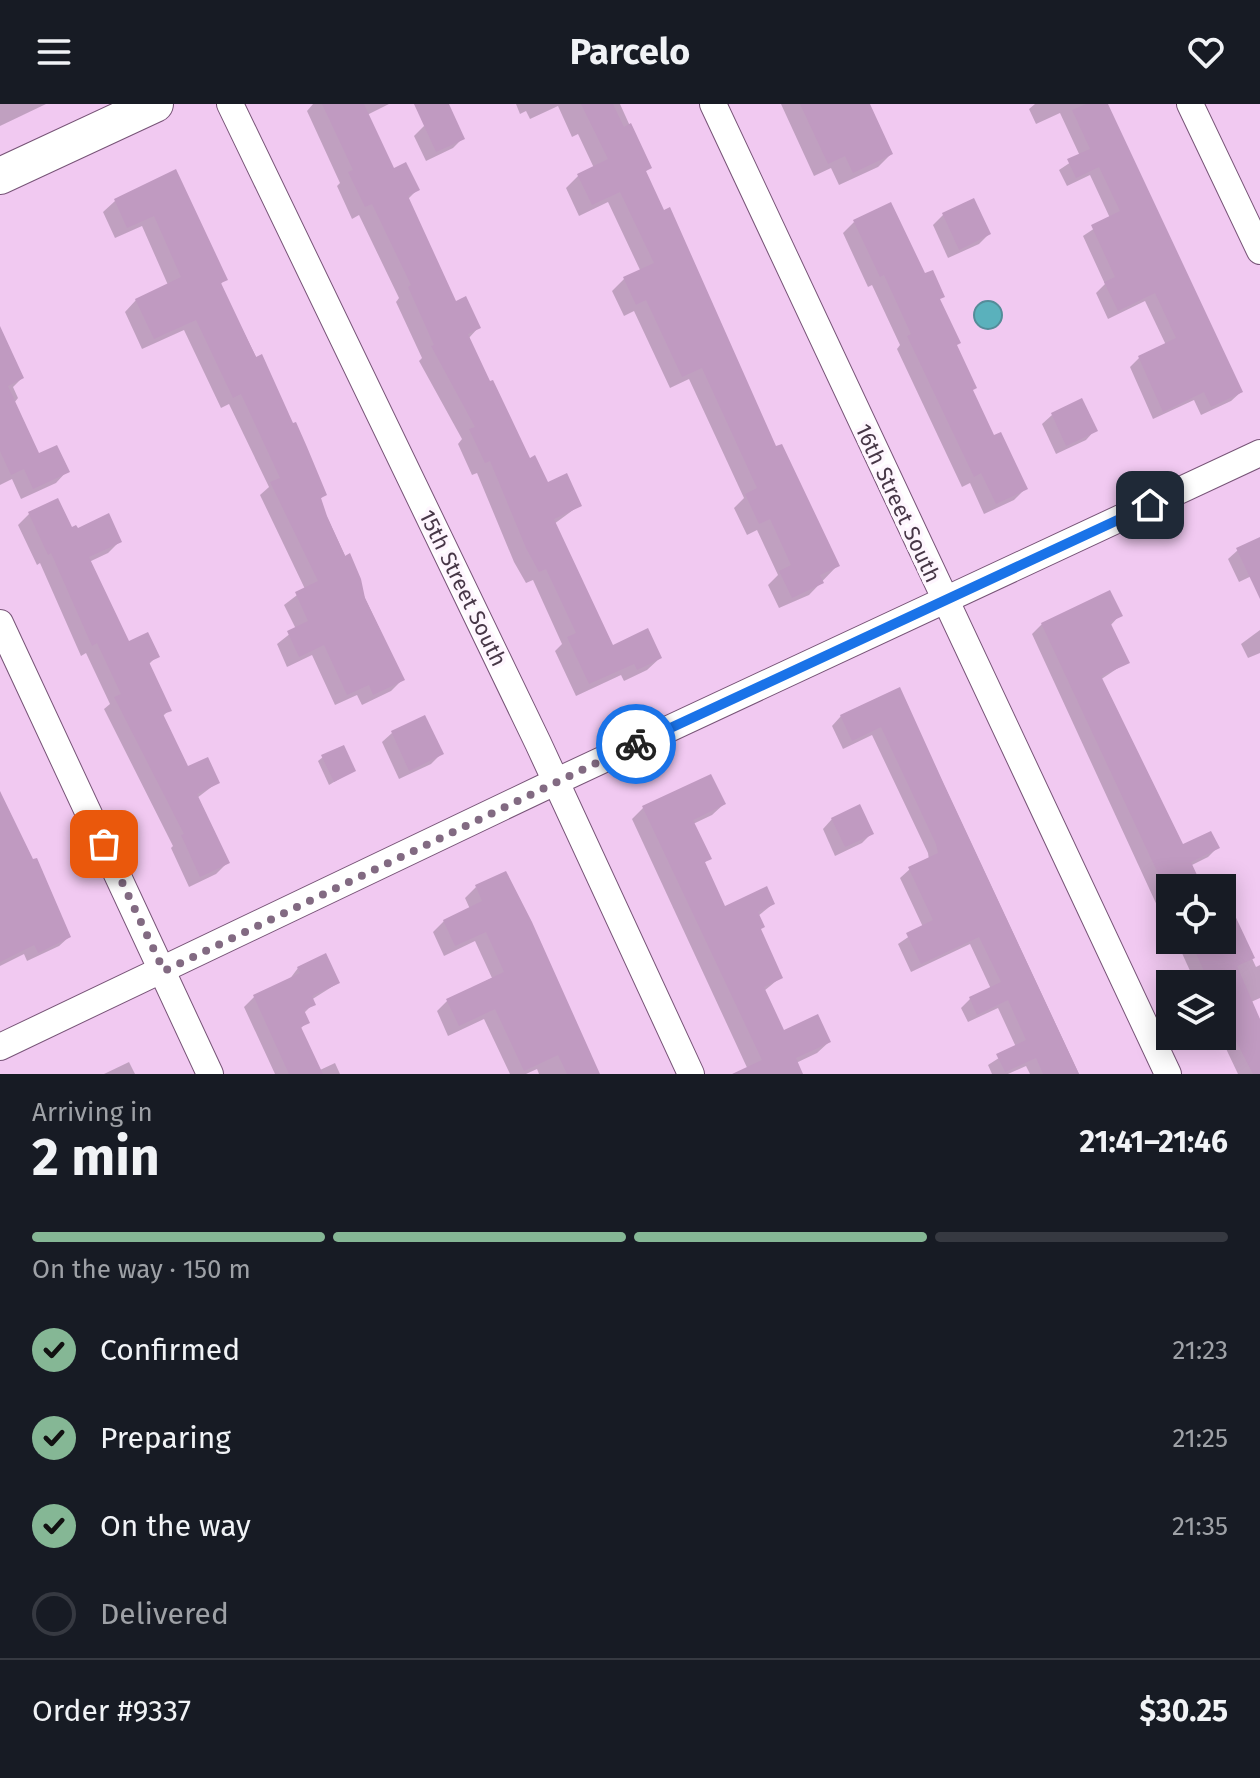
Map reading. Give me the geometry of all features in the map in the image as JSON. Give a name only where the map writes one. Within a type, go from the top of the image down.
[{"type":"street","points":[[0,176],[155,104]]},
{"type":"street","name":"15th Street South","points":[[230,104],[555,782],[691,1074]]},
{"type":"street","name":"16th Street South","points":[[713,104],[1168,1074]]},
{"type":"street","points":[[1190,104],[1260,251]]},
{"type":"street","points":[[0,1047],[555,782],[1260,453]]},
{"type":"street","points":[[0,623],[210,1074]]},
{"type":"shaded area","points":[[988,301],[998,305],[1002,315],[998,325],[988,329],[978,325],[974,315],[978,305]]},
{"type":"building","points":[[322,104],[364,104],[394,168],[406,162],[420,190],[408,196],[456,301],[466,296],[481,328],[468,334],[490,381],[493,380],[530,458],[535,455],[548,482],[567,473],[582,506],[554,519],[613,645],[648,628],[662,658],[637,670],[634,664],[589,684],[567,637],[576,633],[546,569],[539,572],[526,548],[490,461],[485,463],[469,429],[475,427],[431,346],[434,345],[408,287],[411,285],[372,204],[365,207],[348,172],[353,170]]},
{"type":"building","points":[[414,104],[449,104],[465,139],[436,152]]},
{"type":"building","points":[[581,104],[613,104],[624,127],[631,123],[652,168],[646,171],[664,210],[670,207],[776,446],[782,444],[840,566],[820,575],[824,583],[792,598],[779,571],[791,565],[770,519],[759,524],[745,494],[757,488],[702,368],[682,377],[646,300],[636,305],[623,277],[654,263],[620,192],[592,205],[577,174],[608,159]]},
{"type":"building","points":[[800,104],[870,104],[893,154],[853,173],[845,156],[828,164]]},
{"type":"building","points":[[1086,104],[1108,104],[1243,392],[1211,407],[1204,392],[1163,412],[1138,356],[1176,338],[1155,293],[1118,311],[1104,282],[1115,277],[1091,225],[1120,211],[1099,167],[1076,178],[1067,159],[1090,149],[1072,110]]},
{"type":"building","points":[[176,169],[228,280],[221,283],[256,357],[262,354],[293,423],[296,422],[327,495],[321,498],[327,516],[345,556],[350,553],[365,598],[405,680],[373,695],[369,685],[347,695],[324,645],[299,657],[287,631],[308,621],[295,592],[318,581],[270,482],[280,478],[241,394],[233,398],[196,320],[154,339],[135,299],[181,277],[154,216],[127,228],[114,199]]},
{"type":"building","points":[[974,198],[991,234],[959,250],[942,213]]},
{"type":"building","points":[[891,202],[925,273],[933,270],[945,297],[940,299],[961,343],[957,345],[977,388],[973,390],[994,435],[1001,432],[1028,489],[996,504],[981,473],[974,477],[907,336],[911,334],[884,275],[880,277],[853,220]]},
{"type":"building","points":[[0,326],[24,378],[8,386],[39,453],[57,445],[70,472],[33,489],[24,469],[11,475],[0,451]]},
{"type":"building","points":[[1082,398],[1098,431],[1066,446],[1051,413]]},
{"type":"building","points":[[58,498],[72,527],[76,525],[78,528],[109,513],[122,542],[89,557],[129,641],[148,632],[160,657],[149,662],[172,711],[163,714],[188,766],[208,757],[220,783],[197,794],[230,863],[200,877],[181,835],[184,834],[114,697],[121,694],[97,643],[92,646],[51,553],[48,555],[28,512]]},
{"type":"building","points":[[1260,537],[1260,599],[1236,548]]},
{"type":"building","points":[[1110,590],[1123,616],[1110,622],[1130,663],[1101,676],[1183,844],[1211,831],[1220,848],[1191,862],[1197,874],[1158,874],[1041,623]]},
{"type":"building","points":[[900,687],[1079,1074],[1043,1074],[1036,1058],[1005,1072],[996,1054],[1026,1040],[1008,1000],[977,1015],[969,997],[1001,982],[979,937],[921,964],[906,933],[933,920],[908,867],[938,853],[936,844],[881,727],[852,741],[840,715]]},
{"type":"building","points":[[425,715],[444,754],[409,771],[391,731]]},
{"type":"building","points":[[344,745],[356,771],[334,782],[321,755]]},
{"type":"building","points":[[711,774],[726,804],[693,820],[712,859],[705,862],[725,906],[767,886],[775,904],[758,912],[765,927],[761,929],[783,978],[764,987],[784,1030],[818,1014],[831,1042],[796,1058],[803,1074],[732,1074],[762,1060],[642,806]]},
{"type":"building","points":[[0,791],[33,859],[37,858],[71,937],[38,953],[34,945],[0,962]]},
{"type":"building","points":[[860,804],[874,834],[845,847],[831,818]]},
{"type":"building","points":[[506,871],[600,1074],[567,1074],[558,1055],[524,1071],[495,1009],[459,1026],[446,999],[504,972],[486,932],[455,946],[443,920],[482,901],[475,885]]},
{"type":"building","points":[[1236,918],[1255,958],[1237,966],[1260,1019],[1260,1074],[1253,1074],[1236,1041],[1236,970],[1204,970],[1196,954],[1236,954]]},
{"type":"building","points":[[326,953],[340,983],[312,996],[316,1005],[304,1010],[310,1023],[301,1027],[323,1074],[289,1074],[253,995],[300,973],[297,967]]},
{"type":"way so far","points":[[104,844],[164,971],[636,744]]},
{"type":"route","points":[[636,744],[1150,505]]}]
